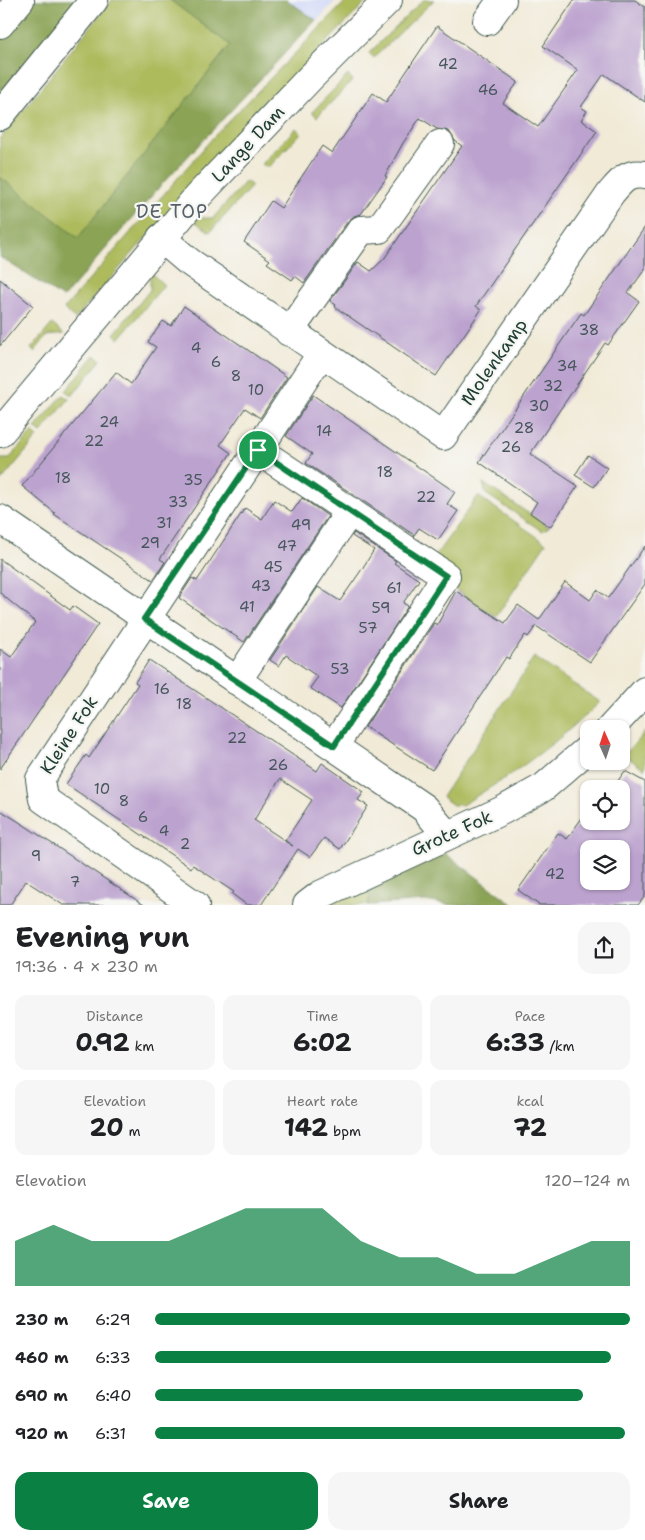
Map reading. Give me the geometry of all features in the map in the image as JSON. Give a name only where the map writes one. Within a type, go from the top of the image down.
[{"type":"street","points":[[0,24],[20,0]]},
{"type":"street","points":[[0,116],[94,0]]},
{"type":"street","name":"Lange Dam","points":[[0,433],[161,238],[309,79],[388,0]]},
{"type":"street","points":[[289,332],[361,230],[379,230],[440,144]]},
{"type":"street","name":"Molenkamp","points":[[161,238],[188,262],[443,436],[611,193],[626,176],[640,174]]},
{"type":"street","points":[[321,354],[258,450],[446,576],[334,746]]},
{"type":"street","name":"Kleine Fok","points":[[195,905],[43,799],[40,779],[144,619],[258,450]]},
{"type":"street","points":[[237,681],[350,511]]},
{"type":"street","points":[[0,519],[144,619],[424,808],[447,835]]},
{"type":"street","points":[[618,720],[645,691]]},
{"type":"street","name":"Grote Fok","points":[[307,905],[320,895],[504,810],[544,787],[580,756]]},
{"type":"shaded area","points":[[287,0],[336,0],[317,21]]},
{"type":"green space","points":[[35,0],[85,0],[0,105],[0,42]]},
{"type":"green space","points":[[112,0],[170,0],[230,45],[78,238],[0,177],[0,139]]},
{"type":"green space","points":[[170,0],[287,0],[316,20],[162,184],[63,298],[0,257],[0,177],[78,238],[230,45]]},
{"type":"green space","points":[[347,0],[368,0],[236,135],[75,319],[64,309],[216,134]]},
{"type":"green space","points":[[423,0],[434,0],[374,58],[369,53]]},
{"type":"green space","points":[[348,75],[353,80],[317,117],[312,112]]},
{"type":"green space","points":[[296,128],[301,133],[268,168],[262,164]]},
{"type":"green space","points":[[246,181],[252,186],[210,232],[194,221],[197,218],[213,218]]},
{"type":"green space","points":[[150,272],[164,285],[119,339],[114,334],[150,290]]},
{"type":"green space","points":[[52,324],[64,334],[47,336],[34,352],[31,349]]},
{"type":"green space","points":[[95,355],[101,360],[72,396],[66,391]]},
{"type":"green space","points":[[63,395],[69,399],[41,433],[35,428]]},
{"type":"green space","points":[[32,432],[38,437],[1,481],[0,459],[9,459]]},
{"type":"green space","points":[[483,483],[549,527],[542,531],[486,494]]},
{"type":"green space","points":[[478,496],[546,543],[496,617],[450,586],[433,559]]},
{"type":"green space","points":[[534,657],[600,702],[551,745],[517,770],[462,805],[453,805],[442,797]]},
{"type":"green space","points":[[645,732],[645,769],[630,759],[630,748]]},
{"type":"green space","points":[[442,851],[514,905],[451,905],[425,901],[368,905],[372,882]]},
{"type":"green space","points":[[372,882],[368,905],[325,905]]},
{"type":"building","points":[[574,0],[635,0],[645,7],[645,102],[604,74],[581,107],[587,111],[581,120],[597,131],[476,306],[481,310],[436,376],[335,307],[336,305],[330,301],[358,262],[371,271],[384,259],[462,146],[455,141],[449,131],[437,129],[420,118],[403,143],[385,176],[387,177],[361,214],[354,216],[348,221],[304,283],[295,276],[292,280],[267,263],[270,260],[244,242],[271,201],[281,208],[322,146],[332,153],[373,93],[386,102],[437,26],[518,82],[503,103],[538,127],[578,70],[543,46]]},
{"type":"building","points":[[645,227],[645,269],[628,293],[639,301],[608,345],[605,343],[530,454],[578,486],[550,527],[530,513],[537,502],[479,462],[581,313],[584,315]]},
{"type":"building","points":[[0,279],[33,306],[0,346]]},
{"type":"building","points":[[184,306],[287,377],[260,418],[245,408],[220,445],[231,453],[160,559],[165,562],[153,580],[54,514],[22,486],[116,372],[131,384],[156,347],[148,342],[163,321],[171,326]]},
{"type":"building","points":[[313,395],[455,492],[447,504],[458,511],[438,540],[419,528],[414,535],[306,463],[312,454],[286,436]]},
{"type":"building","points":[[588,455],[607,468],[594,487],[575,475]]},
{"type":"building","points":[[302,498],[328,516],[244,642],[179,598],[192,578],[197,581],[245,508],[262,519],[274,500],[292,512]]},
{"type":"building","points":[[354,533],[396,561],[394,563],[419,580],[403,603],[408,606],[341,708],[310,688],[318,677],[286,655],[279,666],[270,660],[318,587],[340,601],[360,572],[374,550],[352,536]]},
{"type":"building","points":[[645,546],[645,584],[590,662],[536,626],[528,637],[525,635],[509,659],[506,657],[432,770],[365,727],[434,623],[437,625],[456,591],[505,623],[518,605],[539,620],[565,582],[590,600],[597,590],[608,598]]},
{"type":"building","points":[[0,559],[70,610],[73,606],[98,624],[0,769],[0,649],[11,657],[35,622],[0,593]]},
{"type":"building","points":[[149,660],[317,771],[322,763],[364,792],[358,800],[368,806],[340,849],[324,838],[310,857],[298,849],[261,905],[247,905],[232,894],[234,892],[193,865],[191,868],[66,784],[86,755],[89,758],[138,684],[135,682]],"holes":[[[280,779],[312,800],[285,841],[254,820]]]},
{"type":"building","points":[[625,771],[645,782],[645,896],[638,905],[539,905],[518,890],[558,833],[567,839],[580,821],[580,830],[630,830],[630,780],[618,780]]},
{"type":"building","points":[[0,810],[144,905],[63,905],[26,881],[10,905],[0,905]]},
{"type":"district","name":"DE TOP","points":[[172,211]]},
{"type":"route","points":[[258,450],[446,576],[334,746],[144,619],[258,450]]}]
